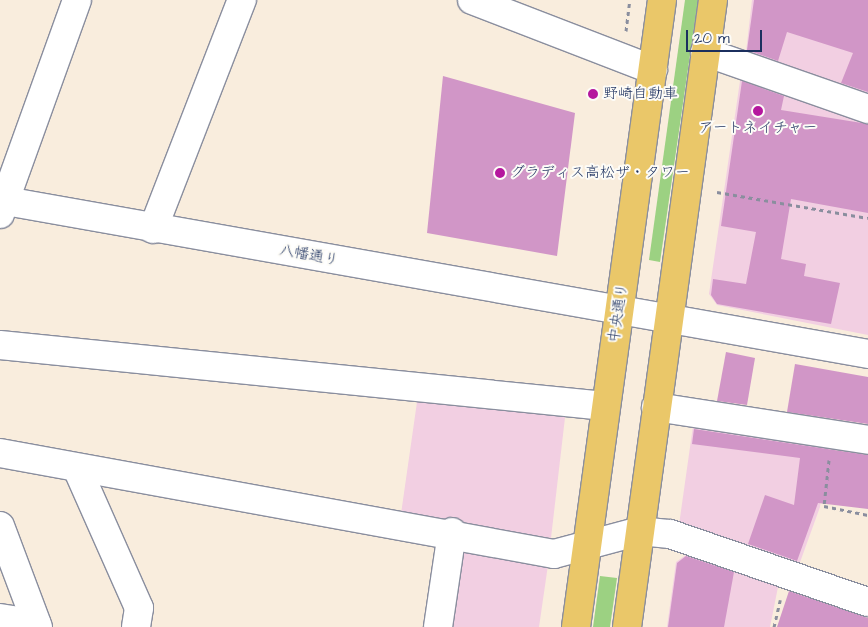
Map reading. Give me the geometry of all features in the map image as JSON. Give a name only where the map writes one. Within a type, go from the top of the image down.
[{"type":"highway","name":"中央通り","points":[[576,627],[662,0]]},
{"type":"highway","points":[[627,627],[712,0]]},
{"type":"street","points":[[1,205],[77,0]]},
{"type":"street","points":[[153,229],[242,0]]},
{"type":"street","points":[[472,0],[653,70]]},
{"type":"street","points":[[705,52],[868,109]]},
{"type":"street","name":"八幡通り","points":[[1,205],[670,316],[868,354]]},
{"type":"street","points":[[0,345],[605,406]]},
{"type":"street","points":[[656,407],[868,440]]},
{"type":"street","points":[[0,453],[77,468],[452,532],[554,554],[586,548],[640,531],[670,534],[868,602]]},
{"type":"street","points":[[77,468],[139,608],[136,627]]},
{"type":"street","points":[[0,526],[37,626]]},
{"type":"street","points":[[438,627],[452,532]]},
{"type":"street","points":[[0,618],[37,626]]},
{"type":"path","points":[[625,38],[630,0]]},
{"type":"path","points":[[717,192],[868,218]]},
{"type":"path","points":[[832,434],[824,506],[868,515]]},
{"type":"shaded area","points":[[752,0],[868,0],[868,97],[746,52]]},
{"type":"shaded area","points":[[741,74],[868,121],[868,335],[717,305],[709,294]]},
{"type":"shaded area","points":[[418,395],[566,409],[551,538],[401,514]]},
{"type":"shaded area","points":[[694,419],[828,439],[820,507],[799,565],[679,525]]},
{"type":"shaded area","points":[[455,550],[548,565],[539,627],[444,627]]},
{"type":"shaded area","points":[[690,552],[779,582],[770,627],[667,627],[676,562]]},
{"type":"green space","points":[[685,0],[698,0],[660,262],[649,260]]},
{"type":"green space","points":[[600,576],[617,578],[610,627],[593,627]]},
{"type":"building","points":[[754,0],[868,0],[868,92],[841,83],[853,53],[787,32],[778,61],[747,50]]},
{"type":"building","name":"グラディス高松ザ・タワー","points":[[443,76],[575,113],[557,256],[427,233]]},
{"type":"building","points":[[742,81],[784,96],[781,110],[868,124],[868,213],[791,199],[781,259],[806,264],[804,276],[840,283],[831,324],[717,304],[711,295],[713,279],[746,284],[756,232],[721,226]]},
{"type":"building","points":[[726,352],[755,358],[747,405],[717,401]]},
{"type":"building","points":[[795,364],[868,377],[868,424],[787,412]]},
{"type":"building","points":[[694,429],[868,455],[868,509],[818,503],[797,561],[748,544],[765,495],[794,505],[800,458],[692,444]]},
{"type":"building","points":[[686,556],[734,572],[724,627],[668,627],[677,563]]},
{"type":"building","points":[[789,591],[868,618],[868,627],[777,627]]},
{"type":"place","name":"野崎自動車","points":[[593,94]]},
{"type":"place","name":"アートネイチャー","points":[[758,111]]},
{"type":"place","name":"グラディス高松ザ・タワー","points":[[500,173]]}]
